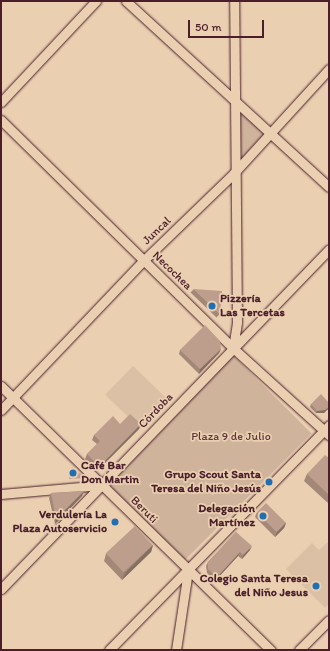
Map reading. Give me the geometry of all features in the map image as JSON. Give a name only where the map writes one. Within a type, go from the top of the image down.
[{"type":"street","points":[[1,102],[96,1]]},
{"type":"street","points":[[126,1],[329,187]]},
{"type":"street","points":[[233,348],[236,322],[234,1]]},
{"type":"street","name":"Juncal","points":[[1,410],[144,260],[234,173],[329,69]]},
{"type":"street","name":"Necochea","points":[[1,120],[233,348],[328,430]]},
{"type":"street","name":"Córdoba","points":[[1,589],[329,249]]},
{"type":"street","name":"Beruti","points":[[1,386],[270,650]]},
{"type":"street","points":[[109,650],[328,430]]},
{"type":"street","points":[[1,494],[101,485]]},
{"type":"street","points":[[176,650],[188,571]]},
{"type":"street","points":[[299,650],[329,620]]},
{"type":"shaded area","points":[[133,366],[168,400],[140,429],[105,395]]},
{"type":"shaded area","name":"Colegio Santa Teresa del Niño Jesus","points":[[329,541],[329,604],[325,608],[286,569],[312,543],[319,550]]},
{"type":"green space","points":[[234,101],[271,133],[234,173]]},
{"type":"green space","name":"Plaza 9 de Julio","points":[[233,355],[311,433],[184,561],[106,482]]},
{"type":"building","points":[[194,289],[222,291],[220,314]]},
{"type":"building","points":[[205,325],[220,341],[221,349],[200,369],[180,350]]},
{"type":"building","points":[[321,394],[329,403],[329,407],[325,410],[317,411],[311,404]]},
{"type":"building","points":[[130,414],[141,424],[102,464],[97,464],[87,454],[100,441],[94,435],[113,416],[120,424]]},
{"type":"building","points":[[325,455],[329,458],[329,495],[307,474]]},
{"type":"building","points":[[72,467],[85,478],[69,479]]},
{"type":"building","points":[[84,491],[56,519],[51,493]]},
{"type":"building","points":[[266,503],[286,523],[277,532],[257,512]]},
{"type":"building","points":[[135,526],[153,545],[123,572],[106,553]]},
{"type":"building","points":[[236,532],[252,546],[243,555],[240,552],[217,577],[208,569],[208,562]]},
{"type":"place","name":"Pizzería Las Tercetas","points":[[212,306]]},
{"type":"place","name":"Café Bar Don Martin","points":[[73,473]]},
{"type":"place","name":"Grupo Scout Santa Teresa del Niño Jesús","points":[[269,482]]},
{"type":"place","name":"Delegación Martínez","points":[[263,516]]},
{"type":"place","name":"Verdulería La Plaza Autoservicio","points":[[115,522]]},
{"type":"place","name":"Colegio Santa Teresa del Niño Jesus","points":[[316,586]]}]
